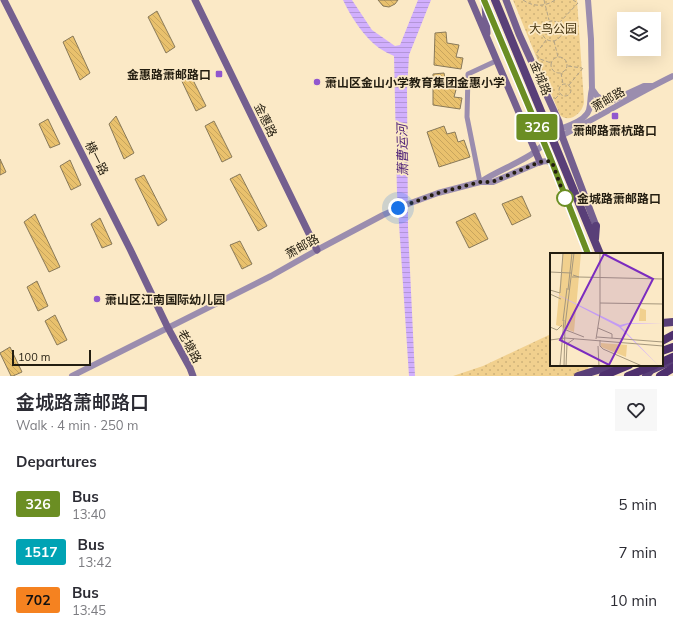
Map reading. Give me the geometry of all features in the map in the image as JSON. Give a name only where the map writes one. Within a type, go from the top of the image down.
[{"type":"highway","points":[[663,340],[673,335]]},
{"type":"highway","points":[[663,351],[673,347]]},
{"type":"highway","points":[[663,362],[673,358]]},
{"type":"highway","points":[[603,376],[627,366]]},
{"type":"highway","points":[[661,376],[673,368]]},
{"type":"highway","points":[[628,376],[651,370]]},
{"type":"main road","name":"横一路","points":[[4,0],[130,249],[168,328]]},
{"type":"main road","name":"金惠路","points":[[195,0],[317,250]]},
{"type":"main road","points":[[471,0],[540,162]]},
{"type":"main road","name":"金城路","points":[[495,0],[600,253]]},
{"type":"main road","name":"金城路","points":[[506,0],[519,34],[559,122],[561,133],[596,226]]},
{"type":"main road","points":[[484,1],[488,40]]},
{"type":"main road","name":"金城路","points":[[484,1],[552,162],[588,253]]},
{"type":"main road","points":[[569,207],[583,253]]},
{"type":"main road","points":[[595,242],[596,226]]},
{"type":"main road","points":[[663,323],[673,322]]},
{"type":"main road","name":"老塘路","points":[[168,328],[193,376]]},
{"type":"main road","points":[[663,363],[673,358]]},
{"type":"main road","points":[[578,376],[593,368],[607,366]]},
{"type":"main road","points":[[638,366],[643,376]]},
{"type":"main road","points":[[661,376],[673,372]]},
{"type":"street","points":[[549,130],[561,133],[588,114],[590,109],[592,88],[591,38],[588,0]]},
{"type":"street","points":[[496,61],[468,74],[467,117],[480,182],[492,174],[535,152],[544,144]]},
{"type":"street","name":"萧邮路","points":[[553,140],[561,133],[595,119],[673,76]]},
{"type":"street","points":[[592,88],[597,96],[607,103],[644,86],[654,86]]},
{"type":"street","name":"萧邮路","points":[[72,376],[272,276],[317,250],[389,212],[438,193],[480,182],[492,182],[540,162],[552,162]]},
{"type":"path","points":[[523,0],[535,5],[545,5],[555,0]]},
{"type":"path","points":[[544,0],[549,21]]},
{"type":"path","points":[[559,24],[578,3],[573,0]]},
{"type":"path","points":[[549,21],[559,24],[561,26],[562,33],[558,39],[554,41],[546,40],[542,35],[542,28],[544,25],[549,21]]},
{"type":"path","points":[[546,40],[536,54],[540,59],[552,63]]},
{"type":"path","points":[[554,41],[558,57]]},
{"type":"path","points":[[558,57],[554,59],[552,66],[554,70],[561,72]]},
{"type":"path","points":[[558,57],[564,59],[567,66]]},
{"type":"path","points":[[561,72],[565,70],[567,66]]},
{"type":"path","points":[[567,66],[583,68],[569,85]]},
{"type":"path","points":[[561,72],[563,84],[559,90],[560,94],[568,96],[571,92],[569,85]]},
{"type":"path","points":[[563,84],[569,85]]},
{"type":"green space","name":"大鸟公园","points":[[513,0],[577,0],[584,102],[581,110],[575,116],[567,118],[560,115]]},
{"type":"green space","points":[[550,334],[550,366],[588,366],[589,376],[453,376],[483,366]]},
{"type":"water","name":"萧曹运河","points":[[343,0],[352,0],[372,30],[395,46],[400,45],[418,0],[431,0],[409,55],[407,90],[408,228],[415,376],[409,376],[397,193],[394,56],[379,48],[368,38],[354,20]]},
{"type":"building","points":[[378,0],[398,0],[395,4],[389,7],[383,6]]},
{"type":"building","points":[[157,11],[175,47],[166,53],[148,17]]},
{"type":"building","points":[[446,32],[447,43],[459,45],[456,57],[463,58],[461,69],[434,65],[435,33]]},
{"type":"building","points":[[73,36],[90,73],[80,80],[63,42]]},
{"type":"building","points":[[188,70],[206,106],[196,111],[179,75]]},
{"type":"building","points":[[444,73],[446,83],[457,86],[454,97],[462,98],[460,109],[433,105],[433,74]]},
{"type":"building","points":[[116,116],[134,153],[124,159],[109,124]]},
{"type":"building","points":[[48,119],[60,144],[50,148],[39,124]]},
{"type":"building","points":[[214,121],[232,157],[222,162],[205,126]]},
{"type":"building","points":[[444,126],[447,134],[455,132],[458,142],[464,140],[470,157],[439,167],[427,132]]},
{"type":"building","points":[[0,159],[6,172],[0,175]]},
{"type":"building","points":[[70,160],[81,185],[71,190],[60,166]]},
{"type":"building","points":[[240,174],[267,226],[258,231],[230,179]]},
{"type":"building","points":[[144,175],[167,220],[158,226],[135,179]]},
{"type":"building","points":[[522,196],[531,216],[512,225],[502,204]]},
{"type":"building","points":[[475,213],[488,239],[469,248],[456,222]]},
{"type":"building","points":[[35,214],[60,267],[49,272],[24,222]]},
{"type":"building","points":[[100,218],[112,244],[102,248],[91,224]]},
{"type":"building","points":[[240,241],[252,264],[242,269],[230,245]]},
{"type":"building","points":[[37,281],[48,306],[38,311],[27,287]]},
{"type":"building","points":[[55,315],[67,340],[57,345],[45,321]]},
{"type":"building","points":[[10,347],[22,372],[13,376],[11,376],[0,353]]},
{"type":"bus line","name":"326","points":[[484,0],[496,32],[550,157],[588,253]]},
{"type":"place","name":"金惠路萧邮路口","points":[[219,74]]},
{"type":"place","name":"萧山区金山小学教育集团金惠小学","points":[[317,82]]},
{"type":"place","name":"萧邮路萧杭路口","points":[[615,116]]},
{"type":"place","name":"金城路萧邮路口","points":[[565,198]]},
{"type":"place","name":"萧山区江南国际幼儿园","points":[[97,299]]},
{"type":"route","points":[[398,208],[438,193],[480,182],[492,182],[540,162],[547,161],[552,162],[565,198]]}]
